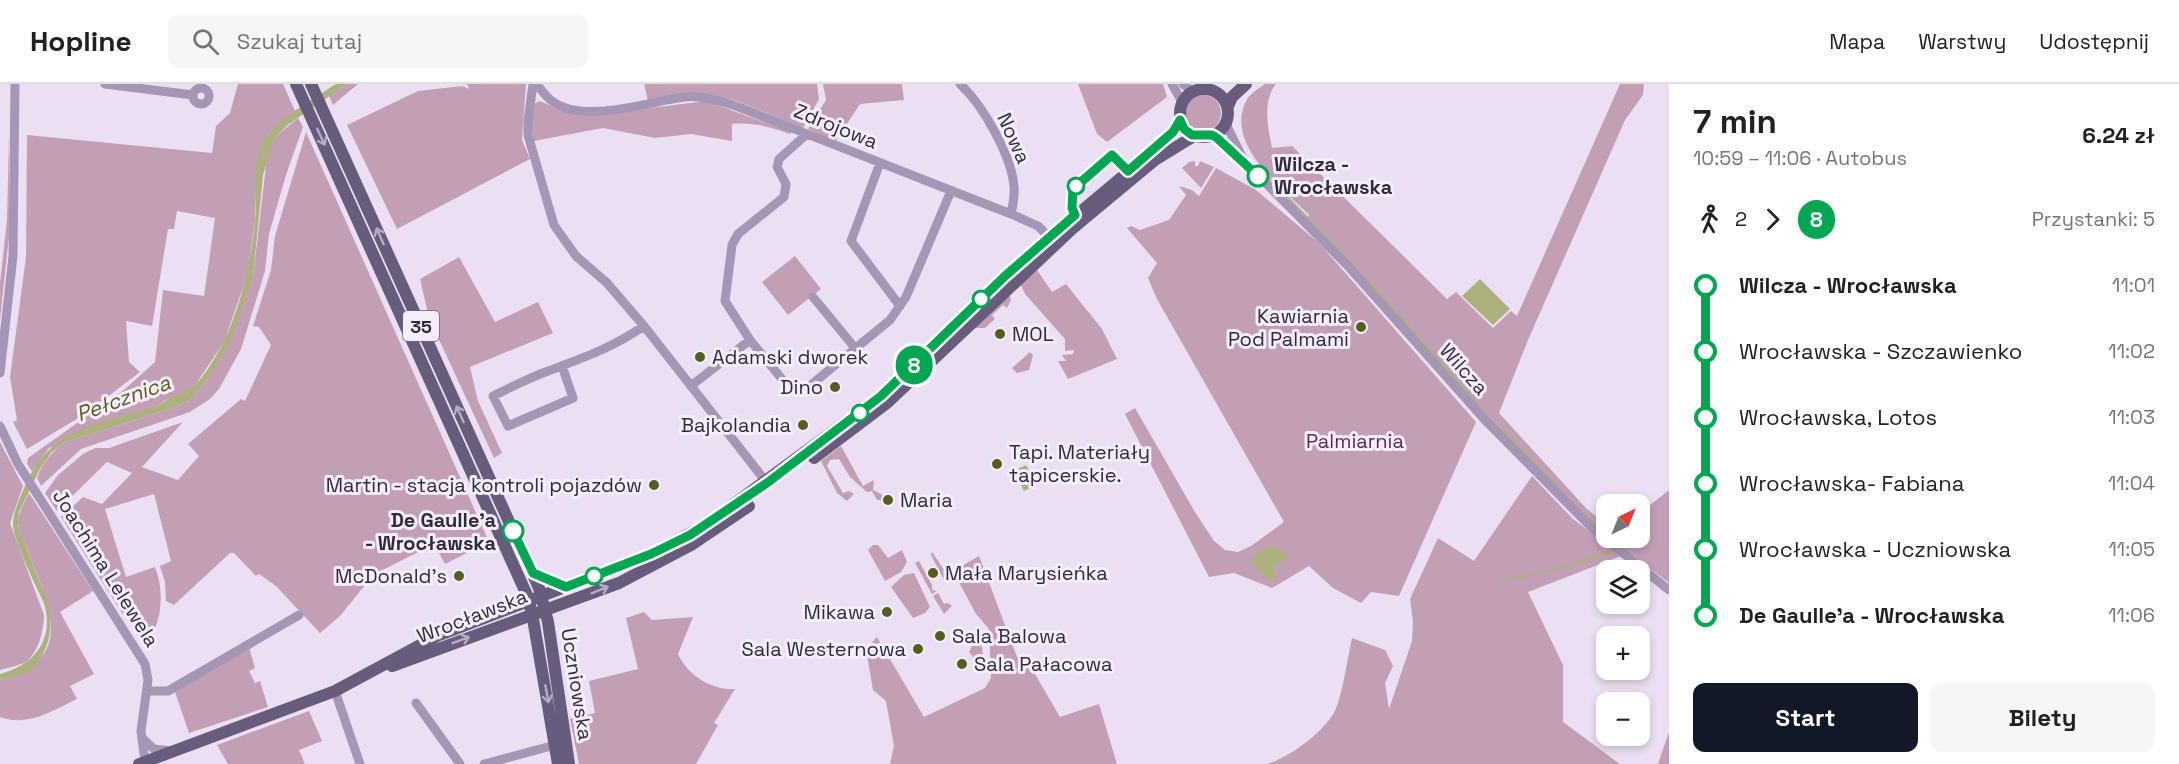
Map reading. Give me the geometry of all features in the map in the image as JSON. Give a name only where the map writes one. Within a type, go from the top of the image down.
[{"type":"main road","name":"35","points":[[296,84],[352,188],[484,467],[542,596]]},
{"type":"main road","name":"35","points":[[311,84],[352,188],[531,607]]},
{"type":"main road","points":[[1213,90],[1226,84]]},
{"type":"main road","points":[[1228,106],[1221,95],[1213,90],[1188,88],[1182,102],[1180,120],[1184,129],[1194,136],[1212,135],[1225,122],[1232,97],[1246,84]]},
{"type":"main road","name":"Wrocławska","points":[[142,763],[335,691],[362,677],[531,607],[542,596],[651,554],[690,535],[767,483],[881,396],[1049,237],[1153,151],[1173,132],[1180,120]]},
{"type":"main road","name":"Wrocławska","points":[[531,607],[545,609],[563,605],[631,577],[691,545],[872,416],[1059,240],[1155,160],[1194,136]]},
{"type":"main road","points":[[472,472],[484,467]]},
{"type":"main road","points":[[515,568],[519,588],[512,614],[536,636]]},
{"type":"main road","points":[[533,573],[566,587]]},
{"type":"main road","name":"Uczniowska","points":[[542,596],[569,764]]},
{"type":"main road","points":[[552,647],[554,621],[563,605]]},
{"type":"main road","name":"Uczniowska","points":[[531,607],[558,764]]},
{"type":"street","points":[[0,373],[14,256],[15,84]]},
{"type":"street","points":[[105,84],[193,95]]},
{"type":"street","points":[[535,84],[528,121],[528,135],[554,225],[576,256],[607,283],[644,326],[767,483]]},
{"type":"street","name":"Zdrojowa","points":[[535,84],[552,101],[567,109],[598,111],[687,97],[708,98],[1011,214],[1038,226],[1049,237]]},
{"type":"street","name":"Nowa","points":[[960,84],[978,104],[1005,157],[1014,187],[1011,214]]},
{"type":"street","points":[[1172,84],[1182,102]]},
{"type":"street","name":"Wilcza","points":[[1225,122],[1244,161]]},
{"type":"street","points":[[807,134],[779,159],[777,167],[786,184],[784,197],[738,234],[732,245],[725,302],[750,340],[786,384],[797,392],[806,389],[890,320],[900,306],[951,191]]},
{"type":"street","name":"Wilcza","points":[[1212,135],[1244,161],[1348,266],[1509,445],[1593,529],[1669,590]]},
{"type":"street","points":[[880,163],[850,241],[900,306]]},
{"type":"street","points":[[813,297],[855,348]]},
{"type":"street","points":[[562,366],[573,398],[508,426],[493,396],[562,366],[602,352],[644,326]]},
{"type":"street","points":[[692,385],[750,340]]},
{"type":"street","name":"Joachima Lelewela","points":[[0,426],[8,447],[36,493],[146,664],[147,691],[142,763]]},
{"type":"street","points":[[147,691],[168,691],[299,615]]},
{"type":"street","points":[[335,691],[360,764]]},
{"type":"street","points":[[416,703],[460,764]]},
{"type":"street","points":[[142,738],[154,749],[177,750]]},
{"type":"street","points":[[490,763],[555,745]]},
{"type":"green space","points":[[238,84],[283,84],[295,111],[268,134],[256,186],[255,221],[247,276],[224,342],[194,387],[179,397],[165,400],[158,406],[49,448],[32,471],[27,464],[28,458],[125,389],[155,362],[163,290],[204,296],[215,218],[177,211],[174,229],[168,229],[152,326],[126,321],[129,362],[140,372],[85,414],[27,449],[13,422],[17,420],[10,377],[26,257],[27,135],[212,153],[216,126],[230,113]]},
{"type":"green space","points":[[347,84],[358,84],[333,105],[329,96]]},
{"type":"green space","points":[[467,84],[526,84],[522,140],[530,159],[397,229],[347,125],[418,91],[462,86],[469,89]]},
{"type":"green space","points":[[644,84],[817,84],[819,99],[803,128],[737,101],[708,94],[648,101]]},
{"type":"green space","points":[[823,84],[902,84],[904,100],[860,104],[835,142],[808,129],[826,100]]},
{"type":"green space","points":[[1078,84],[1163,84],[1167,97],[1107,142],[1097,134]]},
{"type":"green space","points":[[1265,84],[1276,84],[1268,106],[1272,148],[1292,146],[1447,299],[1456,292],[1493,328],[1511,311],[1517,316],[1620,84],[1644,84],[1643,95],[1625,120],[1528,340],[1499,413],[1596,516],[1596,526],[1494,424],[1307,219],[1309,215],[1258,163],[1243,132],[1242,116],[1247,99]]},
{"type":"green space","points":[[1203,95],[1216,100],[1221,113],[1216,126],[1203,131],[1190,126],[1185,113],[1190,100]]},
{"type":"green space","points":[[540,101],[565,112],[626,111],[706,101],[792,132],[790,134],[755,124],[732,124],[732,141],[691,134],[655,138],[603,128],[534,141],[530,122],[532,105]]},
{"type":"green space","points":[[298,118],[303,127],[269,234],[265,271],[241,349],[219,389],[210,399],[190,412],[81,449],[41,486],[37,478],[42,467],[65,442],[189,401],[208,379],[253,277],[267,157],[275,137]]},
{"type":"green space","points":[[306,132],[489,542],[445,564],[434,544],[373,575],[340,616],[320,633],[276,586],[259,574],[256,576],[234,553],[230,553],[174,605],[166,601],[165,582],[160,566],[171,561],[154,494],[105,509],[126,577],[155,567],[158,576],[161,595],[159,614],[157,624],[148,640],[122,613],[61,517],[83,497],[102,504],[132,473],[107,462],[57,511],[45,493],[58,475],[83,454],[95,448],[109,448],[183,422],[142,467],[178,480],[199,456],[188,444],[241,399],[245,401],[271,345],[259,327],[253,326],[271,270],[275,236]]},
{"type":"green space","points":[[9,134],[9,236],[0,320],[0,283],[7,220]]},
{"type":"green space","points":[[1195,161],[1195,166],[1198,166],[1200,161],[1214,167],[1201,188],[1182,168],[1189,162]]},
{"type":"green space","name":"Palmiarnia","points":[[1216,168],[1256,190],[1320,244],[1476,422],[1399,596],[1371,592],[1361,603],[1333,588],[1309,566],[1272,588],[1234,573],[1209,577],[1125,414],[1135,408],[1195,512],[1214,541],[1225,550],[1238,552],[1251,546],[1284,522],[1157,299],[1148,278],[1157,263],[1127,228],[1131,226],[1140,230],[1169,220],[1186,195],[1179,186],[1192,190],[1199,196]]},
{"type":"green space","points":[[795,256],[821,289],[788,315],[762,282]]},
{"type":"green space","points":[[459,257],[495,322],[538,302],[553,333],[470,367],[478,401],[502,453],[494,458],[429,318],[420,279]]},
{"type":"green space","points":[[1037,270],[1052,292],[1066,284],[1102,329],[1117,359],[1068,379],[1058,361],[1066,361],[1062,355],[1073,354],[1074,350],[1065,351],[1065,339],[1025,294],[1021,285]]},
{"type":"green space","points":[[1009,293],[1011,300],[1007,308],[1003,305],[992,315],[995,319],[985,328],[972,328]]},
{"type":"green space","points":[[1030,352],[1033,355],[1029,370],[1017,373],[1012,368]]},
{"type":"green space","points":[[0,442],[23,486],[10,523],[44,615],[41,635],[29,659],[24,663],[0,670]]},
{"type":"green space","points":[[841,446],[863,486],[874,480],[873,490],[881,494],[884,500],[877,500],[872,491],[867,492],[850,477],[839,459],[830,460],[827,466],[843,493],[849,491],[854,494],[847,501],[837,493],[821,461]]},
{"type":"green space","points":[[1532,476],[1572,518],[1596,537],[1596,548],[1611,548],[1621,556],[1611,560],[1596,560],[1596,566],[1528,592],[1563,665],[1563,722],[1620,764],[1267,764],[1297,749],[1317,733],[1333,715],[1342,690],[1352,638],[1385,650],[1393,666],[1385,683],[1389,709],[1412,641],[1413,622],[1410,599],[1438,538],[1474,561]]},
{"type":"green space","points":[[1669,490],[1669,583],[1650,568],[1650,560],[1639,560],[1623,548],[1650,548],[1650,505]]},
{"type":"green space","points":[[29,493],[93,591],[60,612],[94,674],[70,686],[77,699],[40,716],[10,720],[0,717],[0,680],[24,671],[40,659],[48,645],[51,629],[44,593],[18,523],[20,512]]},
{"type":"green space","points":[[873,545],[878,545],[888,558],[902,550],[907,562],[901,572],[885,581],[868,550]]},
{"type":"green space","points":[[932,552],[949,577],[946,584],[931,555]]},
{"type":"green space","points":[[979,556],[1017,657],[1024,655],[1060,717],[1099,704],[1117,764],[890,764],[894,746],[886,701],[873,690],[866,649],[877,637],[924,717],[985,688],[991,678],[989,629],[976,614],[953,571]]},
{"type":"green space","points":[[919,561],[932,585],[932,590],[937,591],[932,594],[915,563]]},
{"type":"green space","points":[[914,573],[930,607],[925,613],[913,618],[891,587],[904,575]]},
{"type":"green space","points":[[938,593],[944,604],[948,603],[952,606],[944,614],[933,596]]},
{"type":"green space","points":[[644,612],[652,620],[693,617],[678,654],[682,662],[694,675],[709,684],[735,689],[714,723],[718,725],[696,764],[579,764],[570,719],[595,713],[589,681],[638,669],[626,618]]},
{"type":"green space","points":[[975,640],[981,643],[985,668],[979,669],[978,663],[969,652]]},
{"type":"green space","points":[[249,647],[255,668],[249,671],[255,683],[260,681],[268,707],[189,733],[174,689]]},
{"type":"green space","points":[[309,711],[322,741],[299,750],[305,764],[228,764],[217,745]]},
{"type":"green space","points":[[1669,732],[1669,764],[1658,764]]},
{"type":"shaded area","points":[[336,84],[347,84],[289,124],[275,137],[263,175],[253,277],[229,345],[208,379],[189,401],[65,442],[51,453],[40,469],[19,512],[18,526],[48,603],[50,631],[46,648],[30,672],[0,680],[0,674],[12,670],[32,657],[39,649],[47,628],[44,603],[21,553],[13,525],[17,505],[36,466],[49,450],[63,439],[98,423],[158,406],[192,387],[202,377],[223,342],[239,303],[249,263],[256,211],[257,164],[263,142],[284,119]]},
{"type":"shaded area","points":[[1480,279],[1510,309],[1493,325],[1462,296]]},
{"type":"shaded area","points":[[1026,465],[1036,485],[1024,491],[1014,471]]},
{"type":"shaded area","points":[[1268,546],[1281,549],[1289,558],[1274,566],[1274,579],[1270,581],[1254,565],[1252,558]]},
{"type":"waterway","points":[[1266,175],[1348,259]]},
{"type":"waterway","points":[[1351,263],[1358,270]]},
{"type":"waterway","points":[[1365,277],[1484,411]]},
{"type":"waterway","points":[[1504,431],[1558,487]]},
{"type":"waterway","points":[[1583,513],[1596,524]]},
{"type":"waterway","points":[[1502,581],[1557,569],[1613,551]]},
{"type":"bus line","name":"8","points":[[513,531],[533,573],[566,587],[651,554],[690,535],[728,511],[838,430],[890,388],[1005,276],[1075,215],[1071,195],[1073,189],[1112,155],[1128,171],[1173,132],[1180,120],[1189,134],[1212,135],[1224,143],[1258,176]]},
{"type":"place","name":"Wilcza - Wrocławska","points":[[1258,176]]},
{"type":"place","name":"Kawiarnia Pod Palmami","points":[[1361,327]]},
{"type":"place","name":"MOL","points":[[1000,334]]},
{"type":"place","name":"Adamski dworek","points":[[700,357]]},
{"type":"place","name":"Dino","points":[[835,387]]},
{"type":"place","name":"Bajkolandia","points":[[803,425]]},
{"type":"place","name":"Tapi. Materiały tapicerskie.","points":[[997,464]]},
{"type":"place","name":"Martin - stacja kontroli pojazdów","points":[[654,485]]},
{"type":"place","name":"Maria","points":[[888,500]]},
{"type":"place","name":"De Gaulle'a - Wrocławska","points":[[513,531]]},
{"type":"place","name":"Mała Marysieńka","points":[[933,573]]},
{"type":"place","name":"McDonald's","points":[[459,576]]},
{"type":"place","name":"Mikawa","points":[[887,612]]},
{"type":"place","name":"Sala Balowa","points":[[940,636]]},
{"type":"place","name":"Sala Westernowa","points":[[918,649]]},
{"type":"place","name":"Sala Pałacowa","points":[[962,664]]},
{"type":"water label","name":"Pełcznica","points":[[123,398]]}]
